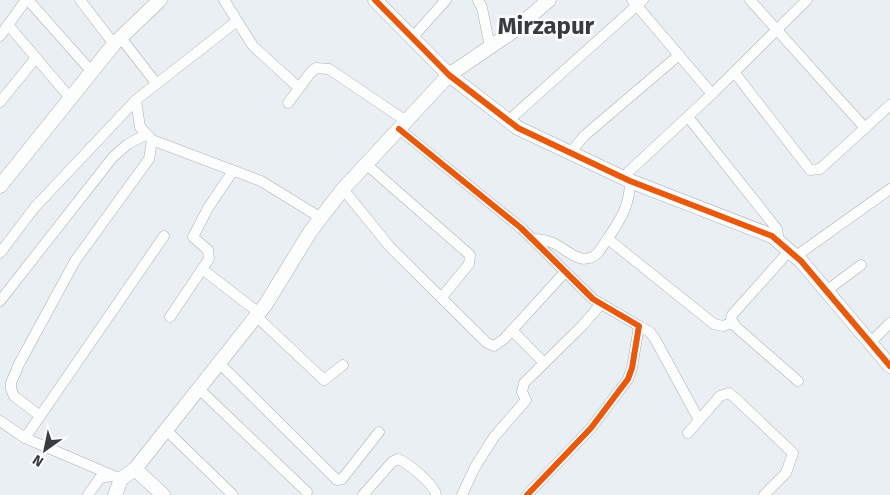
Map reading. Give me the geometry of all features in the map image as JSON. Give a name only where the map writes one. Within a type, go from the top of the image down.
[{"type":"street","points":[[0,36],[27,0],[92,72]]},
{"type":"street","points":[[80,0],[156,83]]},
{"type":"street","points":[[0,186],[118,41],[160,0]]},
{"type":"street","points":[[224,0],[253,46],[299,88]]},
{"type":"street","points":[[375,0],[449,75],[518,128],[627,179],[772,236],[788,249],[890,366]]},
{"type":"street","points":[[412,38],[446,0]]},
{"type":"street","points":[[478,0],[482,8],[490,47]]},
{"type":"street","points":[[88,495],[100,478],[116,478],[135,469],[258,314],[321,218],[343,189],[449,75],[490,47],[550,0]]},
{"type":"street","points":[[750,0],[865,128]]},
{"type":"street","points":[[533,239],[551,242],[580,260],[586,260],[598,253],[629,204],[627,179],[807,0]]},
{"type":"street","points":[[508,120],[637,2],[712,94]]},
{"type":"street","points":[[0,253],[41,201],[136,100],[238,21]]},
{"type":"street","points":[[9,26],[70,99]]},
{"type":"street","points":[[570,153],[584,136],[679,55]]},
{"type":"street","points":[[0,102],[35,59]]},
{"type":"street","points":[[288,103],[316,68],[329,69],[403,125],[533,239],[581,289],[601,304],[650,332],[699,420]]},
{"type":"street","points":[[734,72],[810,170],[820,169],[890,105]]},
{"type":"street","points":[[136,100],[140,128],[148,138],[261,182],[321,218]]},
{"type":"street","points":[[688,117],[777,229],[788,249]]},
{"type":"street","points":[[0,301],[113,157],[128,144],[148,138]]},
{"type":"street","points":[[40,416],[14,396],[11,382],[75,261],[149,159],[148,138]]},
{"type":"street","points":[[366,164],[470,255],[468,264],[442,297]]},
{"type":"street","points":[[170,317],[210,255],[208,250],[194,239],[194,234],[233,171]]},
{"type":"street","points":[[798,381],[732,323],[732,315],[788,249],[890,188]]},
{"type":"street","points":[[343,189],[390,248],[488,343],[494,346],[499,344],[565,272]]},
{"type":"street","points":[[25,438],[164,236]]},
{"type":"street","points":[[608,239],[714,324],[719,326],[732,323]]},
{"type":"street","points":[[826,291],[861,264]]},
{"type":"street","points":[[202,269],[258,314],[324,380],[343,364]]},
{"type":"street","points":[[462,495],[474,467],[494,437],[526,400],[522,392],[524,383],[582,326],[601,304]]},
{"type":"street","points":[[870,342],[890,323]]},
{"type":"street","points":[[527,495],[591,428],[628,379],[632,368],[639,326]]},
{"type":"street","points":[[512,330],[544,363]]},
{"type":"street","points":[[219,363],[337,480],[342,478],[379,432]]},
{"type":"street","points":[[199,388],[307,492]]},
{"type":"street","points":[[688,433],[720,396],[729,394],[790,448],[793,453],[789,467],[764,495]]},
{"type":"street","points":[[0,420],[25,438],[116,478]]},
{"type":"street","points":[[166,430],[233,495]]},
{"type":"street","points":[[363,495],[392,462],[398,459],[404,461],[434,488],[436,495]]},
{"type":"street","points":[[135,469],[163,495]]},
{"type":"street","points":[[115,495],[116,478]]},
{"type":"cycle path","points":[[375,0],[449,75],[518,128],[630,181],[772,236],[801,261],[890,366]]},
{"type":"cycle path","points":[[399,129],[521,228],[593,299],[639,326],[632,368],[628,379],[591,428],[527,495]]},
{"type":"district","name":"Mirzapur","points":[[546,26]]}]
